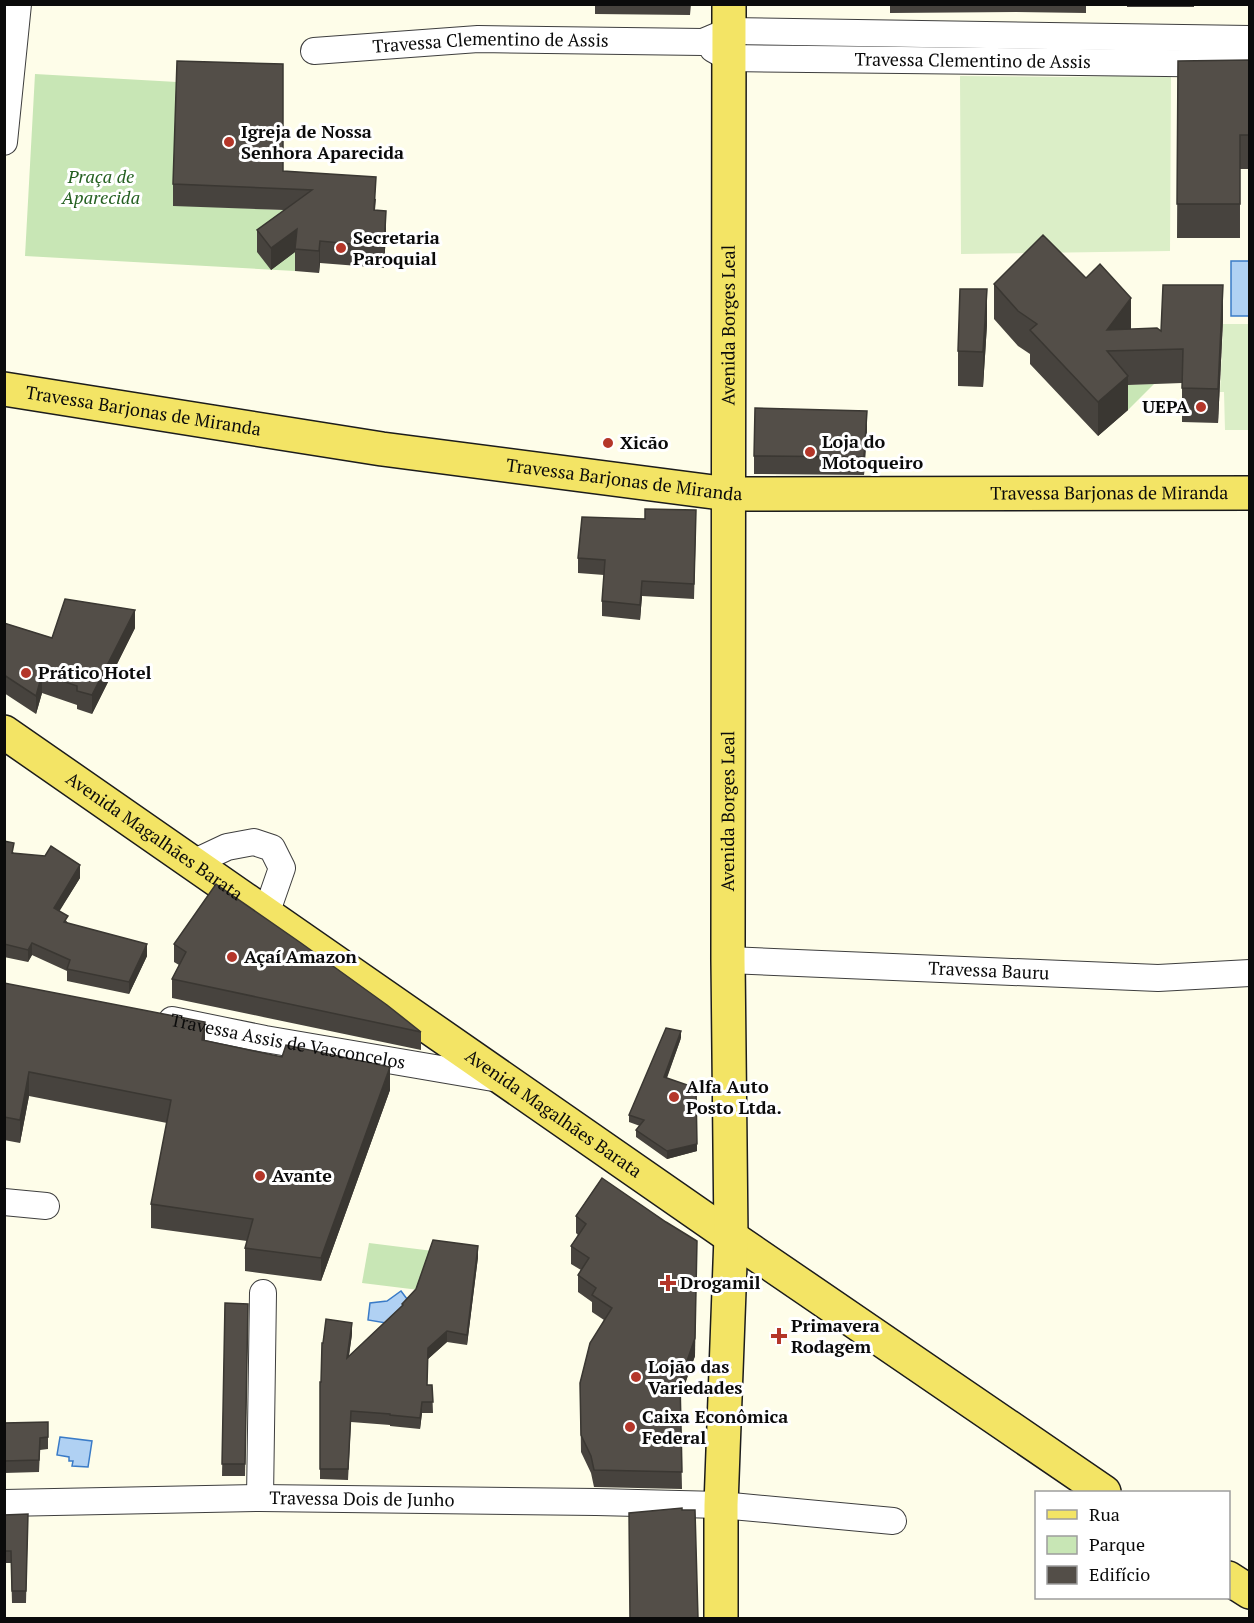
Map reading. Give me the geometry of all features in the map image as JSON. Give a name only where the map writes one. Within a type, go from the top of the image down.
[{"type":"main road","name":"Avenida Borges Leal","points":[[721,1618],[721,1505],[731,1237],[728,960],[729,494],[722,34]]},
{"type":"main road","name":"Travessa Barjonas de Miranda","points":[[4,388],[382,449],[729,494],[1250,493]]},
{"type":"main road","name":"Avenida Magalhães Barata","points":[[4,732],[731,1237],[1103,1491]]},
{"type":"main road","points":[[1230,1579],[1250,1592]]},
{"type":"street","points":[[4,142],[18,4]]},
{"type":"street","name":"Travessa Clementino de Assis","points":[[314,51],[478,39],[722,34],[1250,39]]},
{"type":"street","name":"Travessa Clementino de Assis","points":[[722,34],[1250,64]]},
{"type":"street","points":[[193,863],[227,847],[254,842],[272,848],[282,868],[266,914]]},
{"type":"street","name":"Travessa Bauru","points":[[728,960],[1158,978],[1250,973]]},
{"type":"street","name":"Travessa Assis de Vasconcelos","points":[[152,1016],[265,1039],[504,1080]]},
{"type":"street","points":[[4,1202],[46,1206]]},
{"type":"street","points":[[260,1498],[263,1293]]},
{"type":"street","name":"Travessa Dois de Junho","points":[[4,1503],[260,1498],[721,1505],[893,1521]]},
{"type":"green space","name":"Praça de Aparecida","points":[[35,74],[177,82],[173,205],[281,210],[303,194],[295,271],[25,256]]},
{"type":"green space","points":[[1171,75],[1170,251],[961,254],[960,76]]},
{"type":"green space","points":[[1223,324],[1249,324],[1249,430],[1225,430],[1224,392],[1220,392]]},
{"type":"green space","points":[[1154,384],[1128,410],[1113,385]]},
{"type":"green space","points":[[369,1243],[433,1251],[419,1290],[362,1283]]},
{"type":"water","points":[[1231,261],[1249,261],[1249,316],[1231,316]]},
{"type":"water","points":[[401,1291],[410,1303],[386,1323],[368,1320],[370,1303],[387,1301]]},
{"type":"water","points":[[60,1437],[92,1441],[88,1467],[72,1466],[73,1461],[69,1461],[69,1457],[57,1455]]},
{"type":"building","points":[[1250,60],[1250,135],[1240,135],[1240,204],[1177,204],[1178,61]]},
{"type":"building","points":[[177,61],[283,64],[283,171],[376,177],[374,210],[386,211],[384,247],[320,241],[319,251],[295,249],[297,229],[271,248],[257,230],[312,190],[173,184]]},
{"type":"building","points":[[1043,235],[1086,278],[1100,264],[1131,298],[1107,330],[1157,328],[1161,331],[1163,285],[1223,285],[1218,389],[1182,388],[1183,349],[1107,351],[1128,376],[1098,402],[1030,330],[1037,324],[1018,311],[994,284]]},
{"type":"building","points":[[960,289],[987,289],[983,352],[958,351]]},
{"type":"building","name":"Loja do Motoqueiro","points":[[755,408],[867,411],[864,457],[754,456]]},
{"type":"building","points":[[645,509],[696,510],[694,584],[642,581],[640,605],[602,601],[605,560],[578,558],[582,517],[645,519]]},
{"type":"building","points":[[65,599],[135,610],[92,695],[77,691],[77,686],[42,674],[36,696],[4,675],[4,623],[52,638]]},
{"type":"building","points":[[4,841],[14,843],[12,853],[45,856],[51,846],[80,865],[54,908],[68,916],[64,922],[147,944],[129,982],[67,969],[70,960],[32,943],[28,950],[4,944]]},
{"type":"building","points":[[216,884],[387,1005],[421,1032],[172,979],[186,952],[174,944]]},
{"type":"building","name":"Avante","points":[[4,983],[205,1022],[202,1040],[282,1057],[286,1045],[390,1067],[321,1258],[245,1248],[253,1219],[151,1204],[171,1100],[29,1072],[20,1120],[4,1117]]},
{"type":"building","points":[[666,1028],[681,1031],[664,1077],[696,1088],[697,1144],[667,1151],[636,1130],[644,1120],[629,1115]]},
{"type":"building","points":[[602,1178],[697,1241],[695,1338],[680,1381],[682,1472],[594,1470],[591,1456],[581,1435],[580,1383],[590,1343],[612,1308],[592,1295],[596,1288],[578,1275],[589,1258],[571,1246],[586,1224],[576,1216]]},
{"type":"building","points":[[433,1240],[478,1246],[467,1335],[447,1331],[428,1348],[427,1385],[432,1385],[433,1402],[422,1402],[420,1418],[351,1411],[348,1469],[320,1469],[320,1382],[326,1319],[352,1323],[347,1358],[403,1305],[416,1289]]},
{"type":"building","points":[[225,1303],[248,1304],[245,1464],[222,1464]]},
{"type":"building","points":[[48,1422],[48,1437],[40,1438],[39,1460],[4,1461],[4,1423]]},
{"type":"building","points":[[682,1508],[682,1510],[695,1510],[698,1618],[630,1618],[629,1513]]},
{"type":"building","points":[[28,1514],[26,1591],[12,1591],[11,1551],[4,1551],[4,1515]]},
{"type":"place","name":"Igreja de Nossa Senhora Aparecida","points":[[229,142]]},
{"type":"place","name":"Secretaria Paroquial","points":[[341,248]]},
{"type":"place","name":"UEPA","points":[[1201,407]]},
{"type":"place","name":"Xicão","points":[[608,443]]},
{"type":"place","name":"Loja do Motoqueiro","points":[[810,452]]},
{"type":"place","name":"Prático Hotel","points":[[26,673]]},
{"type":"place","name":"Açaí Amazon","points":[[232,957]]},
{"type":"place","name":"Alfa Auto Posto Ltda.","points":[[674,1097]]},
{"type":"place","name":"Avante","points":[[260,1176]]},
{"type":"place","name":"Drogamil","points":[[668,1283]]},
{"type":"place","name":"Primavera Rodagem","points":[[779,1336]]},
{"type":"place","name":"Lojão das Variedades","points":[[636,1377]]},
{"type":"place","name":"Caixa Econômica Federal","points":[[630,1427]]}]
